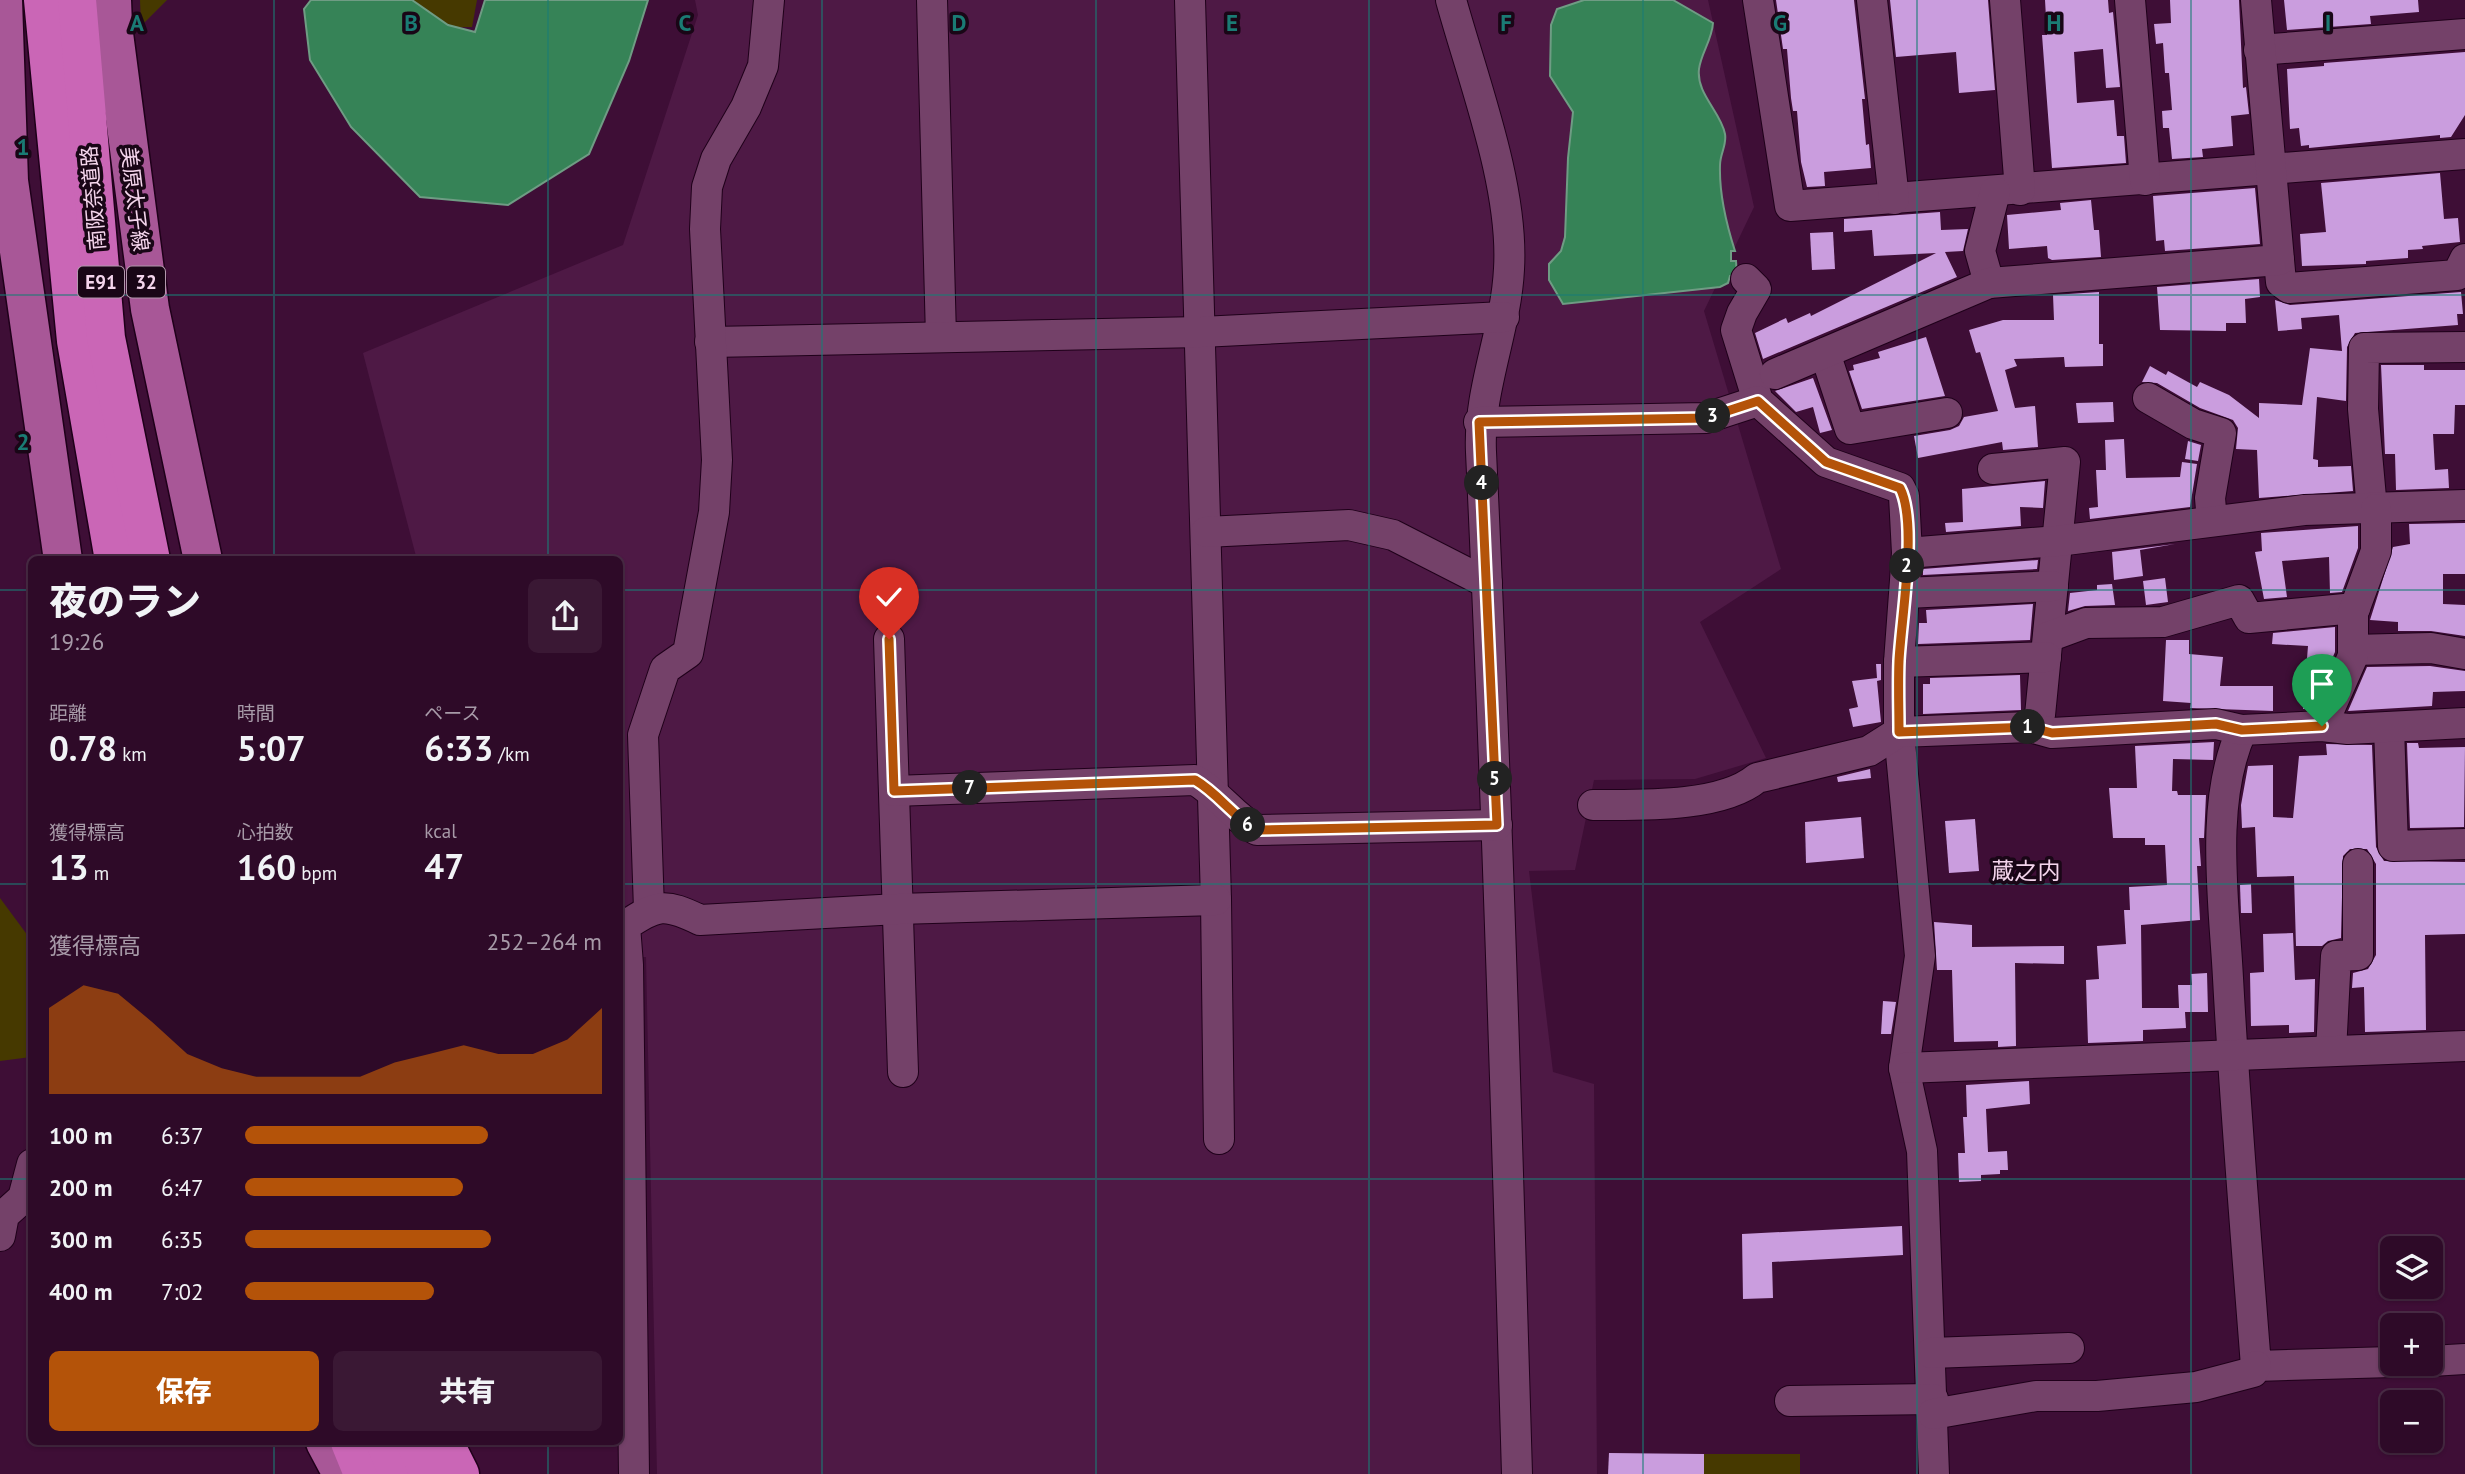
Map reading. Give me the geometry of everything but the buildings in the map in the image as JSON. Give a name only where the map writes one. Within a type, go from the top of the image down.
[{"type":"highway","name":"南阪奈道路","points":[[43,0],[76,341],[106,549]]},
{"type":"highway","name":"南阪奈道路","points":[[77,0],[106,338],[150,556]]},
{"type":"highway","points":[[122,426],[162,556]]},
{"type":"highway","points":[[352,1445],[363,1474]]},
{"type":"highway","points":[[386,1445],[398,1474]]},
{"type":"highway","points":[[416,1445],[429,1474]]},
{"type":"highway","points":[[446,1445],[460,1474]]},
{"type":"main road","points":[[3,0],[9,181],[62,556]]},
{"type":"main road","name":"美原太子線","points":[[112,0],[113,26],[150,309],[202,556]]},
{"type":"main road","points":[[327,1445],[342,1474]]},
{"type":"main road","points":[[463,1445],[473,1474]]},
{"type":"street","points":[[649,909],[643,734],[665,668],[688,653],[714,512],[717,460],[705,229],[707,187],[716,159],[746,107],[763,66],[769,0]]},
{"type":"street","points":[[932,0],[941,337]]},
{"type":"street","points":[[1190,0],[1216,900],[1219,1139]]},
{"type":"street","points":[[1451,0],[1497,166],[1508,225],[1510,267],[1504,317],[1479,422],[1497,825],[1517,1474]]},
{"type":"street","points":[[1758,0],[1790,206],[2465,154]]},
{"type":"street","points":[[1872,0],[1894,199]]},
{"type":"street","points":[[1989,283],[1980,251],[2008,191],[2005,0]]},
{"type":"street","points":[[2130,0],[2145,180]]},
{"type":"street","points":[[2256,0],[2281,282],[2289,288],[2457,275],[2465,259]]},
{"type":"street","points":[[2259,50],[2465,34]]},
{"type":"street","points":[[1774,374],[1989,283],[2279,260]]},
{"type":"street","points":[[1746,279],[1756,289],[1735,330],[1758,401],[1826,462],[1900,488],[1904,496],[1907,553],[1899,662],[1899,732],[1920,956],[1904,1068],[1922,1151],[1934,1474]]},
{"type":"street","points":[[710,342],[1201,332],[1504,317]]},
{"type":"street","points":[[2322,726],[2353,650],[2355,608],[2376,551],[2363,409],[2364,348],[2465,347]]},
{"type":"street","points":[[1825,353],[1850,429],[1947,413]]},
{"type":"street","points":[[2148,398],[2193,424],[2221,433],[2210,498],[2212,521]]},
{"type":"street","points":[[1479,422],[1706,418],[1758,401]]},
{"type":"street","points":[[1993,469],[2065,463],[2040,715],[2030,727]]},
{"type":"street","points":[[1907,553],[2058,541],[2304,510],[2465,505]]},
{"type":"street","points":[[1206,532],[1349,525],[1393,535],[1487,583]]},
{"type":"street","points":[[1906,593],[2053,586]]},
{"type":"street","points":[[1899,662],[2047,647],[2086,623],[2163,622],[2239,600],[2249,618],[2355,608]]},
{"type":"street","points":[[889,639],[903,1072]]},
{"type":"street","points":[[2353,650],[2431,648],[2465,653]]},
{"type":"street","points":[[1594,806],[1658,804],[1717,795],[1745,788],[1757,778],[1868,751],[1899,732],[2030,727],[2052,733],[2216,724],[2242,730],[2322,726],[2348,729],[2465,723]]},
{"type":"street","points":[[2389,727],[2393,846],[2465,844]]},
{"type":"street","points":[[1790,1401],[1933,1406],[2036,1396],[2097,1396],[2196,1387],[2253,1372],[2256,1366],[2232,1054],[2222,872],[2230,756],[2242,730]]},
{"type":"street","points":[[894,791],[1195,780],[1213,790],[1244,823],[1257,830],[1497,825]]},
{"type":"street","points":[[2331,1051],[2336,956],[2358,955],[2358,864]]},
{"type":"street","points":[[635,1474],[625,926],[649,909],[676,909],[700,920],[898,909],[1216,900]]},
{"type":"street","points":[[1904,1068],[2465,1046]]},
{"type":"street","points":[[1,1222],[23,1198],[28,1179]]},
{"type":"street","points":[[1931,1353],[2069,1348]]},
{"type":"street","points":[[2443,1360],[2465,1359]]},
{"type":"street","points":[[2256,1366],[2380,1362]]},
{"type":"shaded area","points":[[140,0],[167,0],[141,26]]},
{"type":"shaded area","points":[[311,0],[412,0],[448,25],[475,32],[485,0],[648,0],[629,61],[589,154],[508,205],[420,197],[351,127],[310,60],[304,9]]},
{"type":"shaded area","points":[[386,0],[477,0],[472,27],[423,28]]},
{"type":"shaded area","points":[[695,0],[1708,0],[1754,207],[1704,311],[1781,569],[1700,622],[1766,758],[1695,779],[1594,780],[1575,870],[1529,871],[1553,1072],[1594,1084],[1597,1474],[657,1474],[646,957],[623,957],[623,556],[416,556],[363,353],[623,245],[698,15]]},
{"type":"shaded area","points":[[1584,0],[1673,0],[1713,23],[1700,63],[1699,78],[1725,134],[1720,161],[1721,187],[1735,251],[1731,251],[1731,261],[1736,261],[1737,275],[1730,276],[1728,283],[1720,287],[1563,304],[1549,280],[1549,264],[1561,251],[1565,237],[1573,112],[1550,76],[1551,25],[1557,9]]},
{"type":"shaded area","points":[[0,898],[28,936],[28,1057],[0,1061]]},
{"type":"shaded area","points":[[1704,1454],[1800,1454],[1800,1474],[1704,1474]]},
{"type":"district","name":"蔵之内","points":[[2026,870]]},
{"type":"route","points":[[889,639],[894,791],[1195,780],[1213,790],[1244,823],[1257,830],[1497,825],[1479,422],[1706,418],[1758,401],[1826,462],[1900,488],[1904,496],[1907,553],[1899,662],[1899,732],[2030,727],[2052,733],[2216,724],[2242,730],[2322,726]]}]
